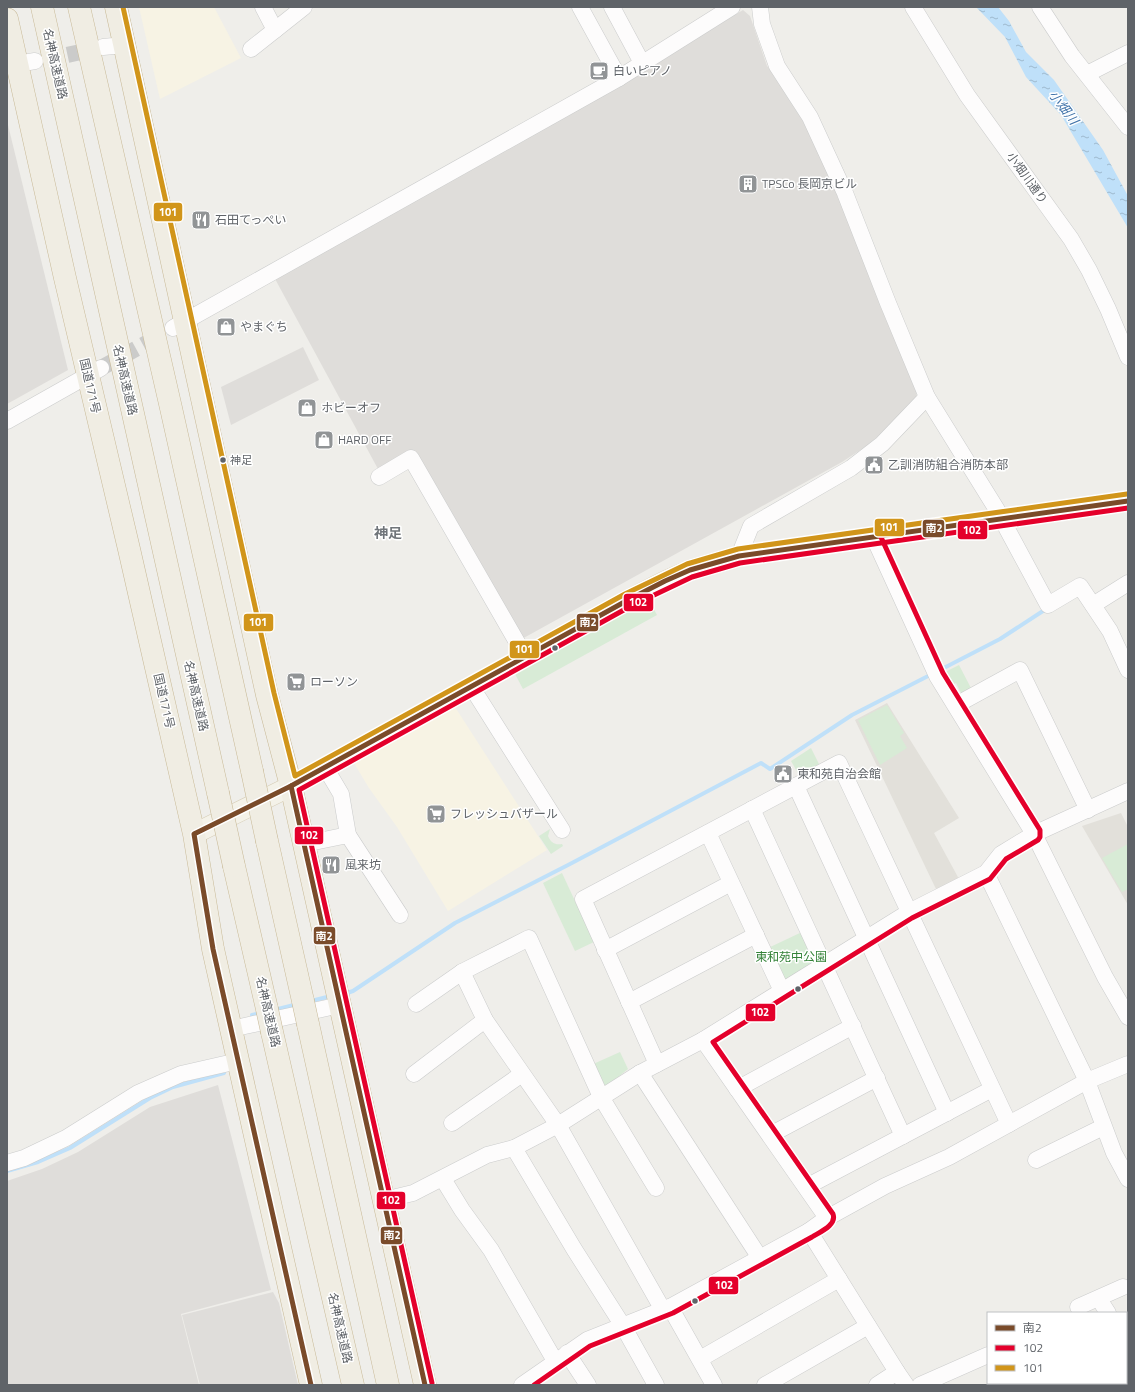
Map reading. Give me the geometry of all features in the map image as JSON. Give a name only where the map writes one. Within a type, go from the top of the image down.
[{"type":"highway","name":"名神高速道路","points":[[42,7],[234,866],[353,1385]]},
{"type":"highway","points":[[79,7],[171,408],[388,1385]]},
{"type":"highway","points":[[116,7],[179,324],[267,695],[291,786],[425,1385]]},
{"type":"highway","name":"国道171号","points":[[7,19],[26,63],[95,372],[131,557],[194,834],[213,949],[312,1385]]},
{"type":"main road","points":[[194,834],[291,786],[524,656],[665,581],[690,570],[739,556],[1128,501]]},
{"type":"street","points":[[263,7],[275,30]]},
{"type":"street","points":[[251,49],[304,7]]},
{"type":"street","points":[[580,7],[619,78]]},
{"type":"street","points":[[612,7],[642,63]]},
{"type":"street","points":[[179,324],[619,78],[732,7]]},
{"type":"street","points":[[760,7],[762,24],[777,66],[810,117],[841,186],[927,397],[1002,518],[1048,605],[1080,586],[1110,631],[1128,670]]},
{"type":"street","name":"小畑川通り","points":[[913,7],[967,95],[1071,239],[1089,270],[1105,303],[1128,357]]},
{"type":"street","points":[[1040,7],[1072,56],[1128,127]]},
{"type":"street","points":[[103,47],[124,45]]},
{"type":"street","points":[[1087,74],[1128,53]]},
{"type":"street","points":[[7,422],[95,372]]},
{"type":"street","points":[[739,556],[751,526],[851,468],[882,444],[927,397]]},
{"type":"street","points":[[379,477],[411,458],[524,656]]},
{"type":"street","points":[[874,538],[935,672],[1034,834],[1105,977],[1128,1017]]},
{"type":"street","points":[[1093,605],[1128,583]]},
{"type":"street","points":[[956,705],[1020,670],[1088,810]]},
{"type":"street","points":[[471,686],[562,830]]},
{"type":"street","points":[[657,1064],[582,899],[839,763],[1009,1124]]},
{"type":"street","points":[[325,767],[341,794],[348,835],[400,915]]},
{"type":"street","points":[[796,786],[947,1113]]},
{"type":"street","points":[[384,1200],[413,1193],[443,1179],[487,1155],[514,1148],[558,1124],[640,1073],[703,1040],[909,912],[986,873],[1000,854],[1034,834],[1128,791]]},
{"type":"street","points":[[752,809],[903,1136]]},
{"type":"street","points":[[708,832],[782,991]]},
{"type":"street","points":[[304,844],[348,835]]},
{"type":"street","points":[[986,873],[1087,1080],[1103,1127],[1114,1153],[1128,1179]]},
{"type":"street","points":[[605,950],[732,883]]},
{"type":"street","points":[[629,1002],[756,935]]},
{"type":"street","points":[[416,1004],[462,972],[529,938],[601,1097],[656,1188]]},
{"type":"street","points":[[462,972],[485,1020],[558,1124],[666,1309],[700,1359],[714,1385]]},
{"type":"street","points":[[231,1029],[339,998]]},
{"type":"street","points":[[414,1074],[485,1020]]},
{"type":"street","points":[[737,1089],[853,1026]]},
{"type":"street","points":[[703,1040],[827,1218]]},
{"type":"street","points":[[7,1163],[24,1158],[66,1138],[138,1093],[181,1074],[238,1061]]},
{"type":"street","points":[[522,1385],[587,1340],[666,1309],[760,1258],[827,1218],[885,1186],[950,1157],[1087,1080],[1128,1064]]},
{"type":"street","points":[[640,1073],[760,1258]]},
{"type":"street","points":[[452,1123],[522,1074]]},
{"type":"street","points":[[770,1135],[877,1078]]},
{"type":"street","points":[[806,1187],[992,1089]]},
{"type":"street","points":[[1036,1160],[1103,1127]]},
{"type":"street","points":[[514,1148],[574,1249],[623,1326],[656,1385]]},
{"type":"street","points":[[443,1179],[462,1210],[491,1250],[561,1357],[588,1385]]},
{"type":"street","points":[[809,1230],[906,1385]]},
{"type":"street","points":[[700,1359],[840,1279]]},
{"type":"street","points":[[1078,1307],[1123,1287]]},
{"type":"street","points":[[1099,1298],[1107,1312]]},
{"type":"street","points":[[765,1385],[868,1326]]},
{"type":"street","points":[[920,1385],[987,1355]]},
{"type":"street","points":[[877,1385],[897,1372]]},
{"type":"shaded area","points":[[139,7],[214,7],[241,58],[160,99]]},
{"type":"shaded area","points":[[743,10],[750,16],[767,66],[780,79],[808,122],[917,390],[916,399],[897,419],[868,445],[842,462],[520,640],[414,456],[378,469],[274,277],[613,89]]},
{"type":"shaded area","points":[[7,121],[68,370],[7,404]]},
{"type":"shaded area","points":[[303,347],[319,380],[231,425],[221,387]]},
{"type":"shaded area","points":[[887,703],[959,818],[934,833],[959,879],[936,889],[855,720]]},
{"type":"shaded area","points":[[455,707],[547,850],[448,911],[397,827],[369,788],[354,763]]},
{"type":"shaded area","points":[[1121,813],[1128,827],[1128,905],[1082,826]]},
{"type":"shaded area","points":[[218,1085],[271,1290],[181,1314],[199,1385],[7,1385],[7,1181],[42,1169],[78,1152],[150,1107]]},
{"type":"shaded area","points":[[273,1292],[279,1303],[298,1385],[200,1385],[182,1315]]},
{"type":"green space","points":[[649,600],[657,615],[523,689],[515,674]]},
{"type":"green space","points":[[959,665],[972,690],[962,695],[956,683],[950,686],[943,673]]},
{"type":"green space","points":[[887,705],[904,733],[900,736],[907,748],[880,765],[858,720]]},
{"type":"green space","points":[[811,748],[819,764],[799,775],[791,761]]},
{"type":"green space","points":[[550,829],[548,836],[550,840],[555,844],[562,844],[563,846],[551,854],[539,836]]},
{"type":"green space","points":[[1128,844],[1128,889],[1122,892],[1102,858]]},
{"type":"green space","points":[[562,873],[594,942],[575,951],[543,883]]},
{"type":"green space","name":"東和苑中公園","points":[[802,932],[815,958],[813,965],[786,981],[766,949]]},
{"type":"green space","points":[[620,1052],[628,1069],[606,1087],[600,1087],[591,1065]]},
{"type":"water","name":"小畑川","points":[[976,7],[998,7],[1009,21],[1026,52],[1054,80],[1103,150],[1128,196],[1128,228],[1061,115],[1026,77],[1005,37]]},
{"type":"waterway","points":[[938,671],[1000,639],[1046,609]]},
{"type":"waterway","points":[[344,994],[353,991],[455,923],[761,763],[770,769],[852,715],[932,674]]},
{"type":"waterway","points":[[311,1001],[331,996]]},
{"type":"waterway","points":[[274,1010],[298,1004]]},
{"type":"waterway","points":[[252,1015],[261,1013]]},
{"type":"waterway","points":[[7,1171],[38,1162],[70,1148],[150,1098],[173,1087],[224,1073]]},
{"type":"tunnel","points":[[44,60],[99,48]]},
{"type":"tunnel","points":[[101,368],[163,334]]},
{"type":"transit line","name":"101","points":[[123,7],[274,693],[295,776],[625,594],[687,564],[738,549],[1127,494]]},
{"type":"transit line","name":"南2","points":[[311,1385],[213,949],[194,834],[291,786],[628,600],[690,570],[739,556],[1128,501]]},
{"type":"transit line","name":"102","points":[[432,1383],[299,790],[631,606],[692,577],[740,563],[1128,508]]},
{"type":"transit line","name":"102","points":[[534,1385],[590,1346],[673,1313],[812,1237],[833,1222],[833,1214],[713,1042],[912,918],[990,879],[1006,859],[1038,840],[1040,837],[1040,830],[943,673],[880,535]]},
{"type":"transit line","name":"南2","points":[[291,786],[425,1385]]},
{"type":"place","name":"白いピアノ","points":[[599,71]]},
{"type":"place","name":"TPSCo 長岡京ビル","points":[[748,184]]},
{"type":"place","name":"石田てっぺい","points":[[201,220]]},
{"type":"place","name":"やまぐち","points":[[226,327]]},
{"type":"place","name":"ホビーオフ","points":[[307,408]]},
{"type":"place","name":"HARD OFF","points":[[324,440]]},
{"type":"place","name":"神足","points":[[223,460]]},
{"type":"place","name":"乙訓消防組合消防本部","points":[[874,465]]},
{"type":"place","name":"ローソン","points":[[296,682]]},
{"type":"place","name":"東和苑自治会館","points":[[783,774]]},
{"type":"place","name":"フレッシュバザール","points":[[436,814]]},
{"type":"place","name":"風来坊","points":[[331,865]]},
{"type":"district","name":"神足","points":[[388,533]]}]
